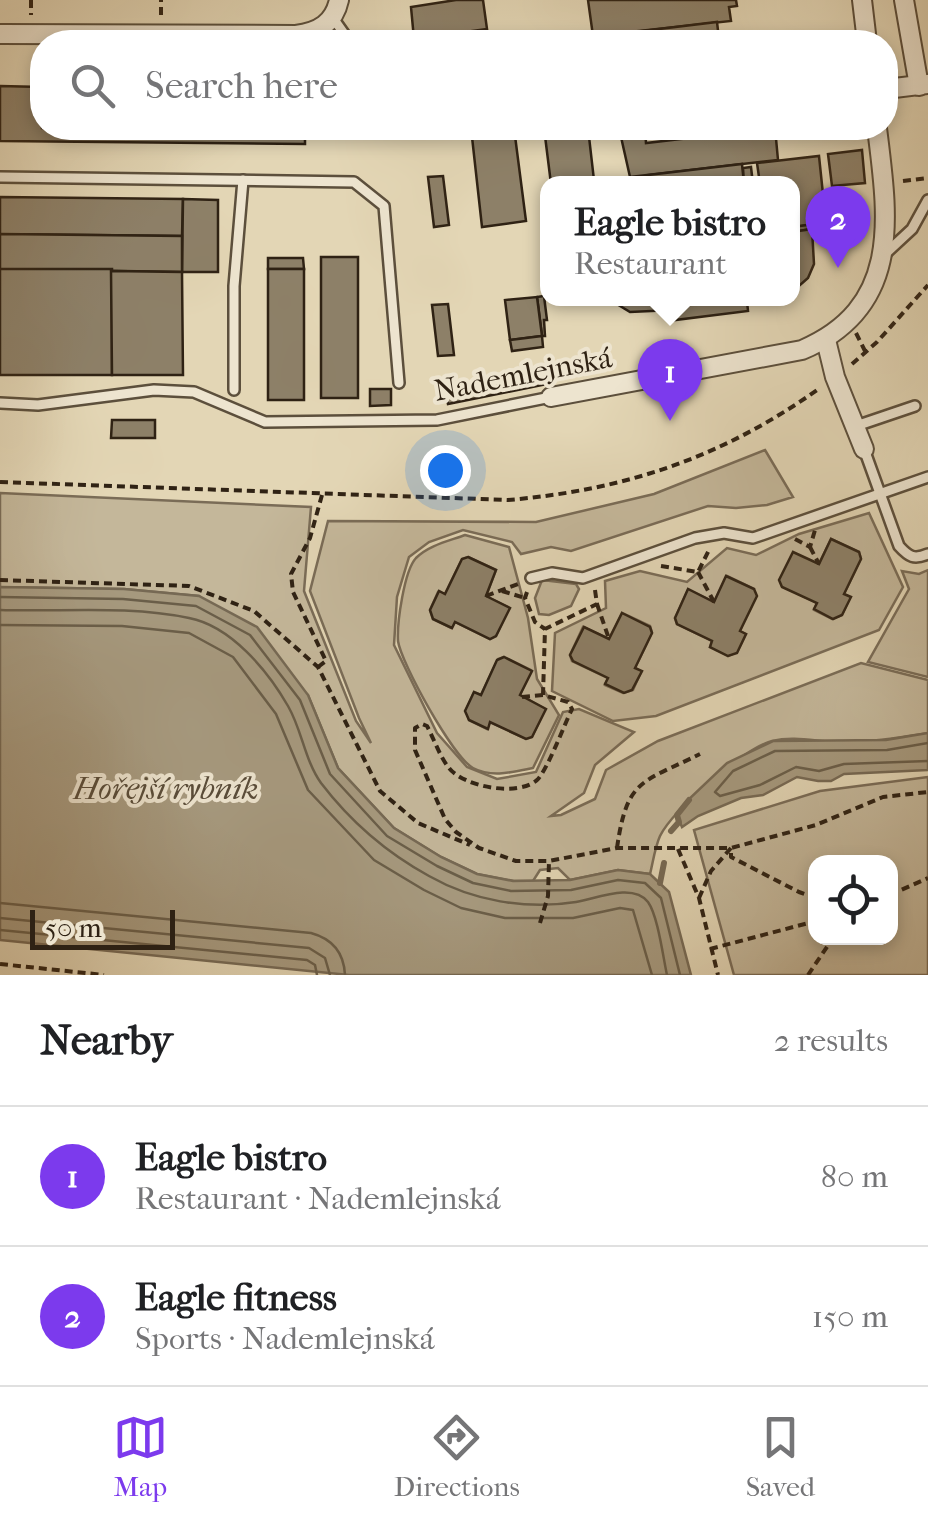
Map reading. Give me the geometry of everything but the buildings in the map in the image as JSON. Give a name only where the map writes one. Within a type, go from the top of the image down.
[{"type":"street","points":[[862,0],[865,30]]},
{"type":"street","points":[[898,87],[924,85],[904,0]]},
{"type":"street","points":[[313,30],[336,9]]},
{"type":"street","points":[[0,34],[30,34]]},
{"type":"street","points":[[864,450],[826,340],[848,321],[870,289],[884,255],[887,211],[879,140]]},
{"type":"street","name":"Nademlejnská","points":[[551,397],[802,350],[826,340]]},
{"type":"lane","points":[[0,177],[354,182],[384,206],[399,383]]},
{"type":"lane","points":[[234,390],[234,286],[243,180]]},
{"type":"lane","points":[[884,255],[912,229],[928,200]]},
{"type":"lane","name":"Nademlejnská","points":[[0,403],[38,405],[154,390],[194,392],[265,422],[303,422],[436,420],[551,397]]},
{"type":"lane","points":[[855,426],[915,406]]},
{"type":"lane","points":[[864,450],[899,546],[908,556],[928,554]]},
{"type":"lane","points":[[532,578],[552,573],[582,578],[695,538],[717,534],[753,538],[928,477]]},
{"type":"path","points":[[30,0],[31,15]]},
{"type":"path","points":[[161,0],[161,16]]},
{"type":"path","points":[[884,183],[928,178]]},
{"type":"path","points":[[866,352],[928,286]]},
{"type":"path","points":[[0,482],[508,500],[568,495],[618,485],[685,464],[786,413],[836,378]]},
{"type":"path","points":[[318,667],[326,661],[293,592],[291,574],[310,538],[322,494]]},
{"type":"path","points":[[698,572],[717,534]]},
{"type":"path","points":[[810,547],[819,564]]},
{"type":"path","points":[[637,558],[698,572],[714,602]]},
{"type":"path","points":[[592,574],[596,604],[609,639]]},
{"type":"path","points":[[486,596],[532,578]]},
{"type":"path","points":[[532,578],[525,598],[536,622],[545,629]]},
{"type":"path","points":[[0,580],[189,586],[254,611],[318,667],[380,791],[418,823],[516,861],[549,861],[617,848],[731,848],[816,825],[883,797],[928,792]]},
{"type":"path","points":[[502,591],[525,598]]},
{"type":"path","points":[[545,629],[596,604]]},
{"type":"path","points":[[543,695],[545,629]]},
{"type":"path","points":[[480,848],[445,819],[415,750],[416,728],[427,726],[450,770],[488,786],[519,789],[538,779],[572,709],[568,702],[543,695],[522,697]]},
{"type":"path","points":[[617,848],[622,812],[637,786],[700,754]]},
{"type":"path","points":[[731,848],[732,857],[808,895]]},
{"type":"path","points":[[699,898],[710,872],[731,848]]},
{"type":"path","points":[[678,849],[699,898],[718,975]]},
{"type":"path","points":[[540,924],[548,896],[549,861]]},
{"type":"path","points":[[898,891],[928,878]]},
{"type":"path","points":[[710,949],[808,923]]},
{"type":"path","points":[[808,975],[827,945]]},
{"type":"path","points":[[0,964],[104,975]]},
{"type":"shaded area","points":[[765,450],[793,497],[767,505],[708,506],[571,551],[551,547],[521,554],[512,542],[463,530],[429,542],[409,557],[397,597],[394,645],[437,733],[467,767],[497,779],[536,772],[563,712],[579,709],[634,732],[595,765],[584,793],[551,816],[595,799],[606,770],[658,741],[861,663],[928,680],[928,733],[858,742],[780,740],[760,746],[728,767],[667,824],[658,840],[650,874],[618,870],[570,880],[558,868],[540,870],[533,881],[514,881],[477,874],[441,857],[394,828],[338,768],[308,695],[199,596],[124,589],[0,587],[0,493],[311,507],[304,591],[356,721],[371,743],[310,591],[328,521],[536,522],[654,494]]},
{"type":"shaded area","points":[[869,513],[903,587],[879,630],[656,716],[613,721],[552,691],[555,633],[606,608],[605,581],[640,571],[687,582],[727,548],[756,555],[799,534]],"holes":[[[831,539],[859,552],[861,559],[844,594],[850,597],[842,615],[832,619],[814,610],[817,603],[782,586],[780,580],[819,564]],[[727,576],[754,589],[740,631],[746,634],[737,652],[728,656],[710,647],[712,641],[677,624],[675,618],[688,590],[714,602]],[[622,613],[650,626],[652,633],[635,668],[641,672],[633,690],[623,693],[605,685],[608,678],[572,661],[570,655],[583,627],[609,639]]]},
{"type":"shaded area","points":[[465,535],[509,547],[528,618],[537,679],[559,715],[533,768],[488,773],[473,768],[453,747],[429,709],[401,652],[400,610],[412,565],[427,550]],"holes":[[[468,557],[496,570],[486,596],[509,608],[496,636],[490,639],[455,622],[451,628],[433,619],[430,610],[438,592],[445,594],[462,559]],[[504,657],[531,670],[520,695],[545,709],[532,737],[526,739],[490,722],[487,729],[469,720],[466,710],[474,692],[481,695],[498,659]]]},
{"type":"shaded area","points":[[928,570],[928,677],[868,662],[909,589],[902,571],[919,574]]},
{"type":"shaded area","points":[[542,580],[576,584],[579,589],[571,606],[549,615],[539,614],[535,598]]},
{"type":"shaded area","points":[[928,777],[928,975],[734,975],[694,830],[820,791]]},
{"type":"water","name":"Hořejší rybník","points":[[0,587],[124,589],[199,596],[257,627],[308,695],[338,768],[394,828],[477,874],[513,881],[570,880],[618,870],[650,874],[669,892],[691,975],[349,975],[0,940]]},
{"type":"water","points":[[928,733],[928,770],[844,774],[831,781],[797,777],[763,795],[741,798],[698,816],[682,827],[677,815],[727,763],[773,741],[886,740]]},
{"type":"waterway","points":[[671,831],[689,800]]},
{"type":"waterway","points":[[660,883],[664,863]]},
{"type":"place","name":"Eagle fitness","points":[[838,268]]},
{"type":"place","name":"Eagle bistro","points":[[670,421]]}]
